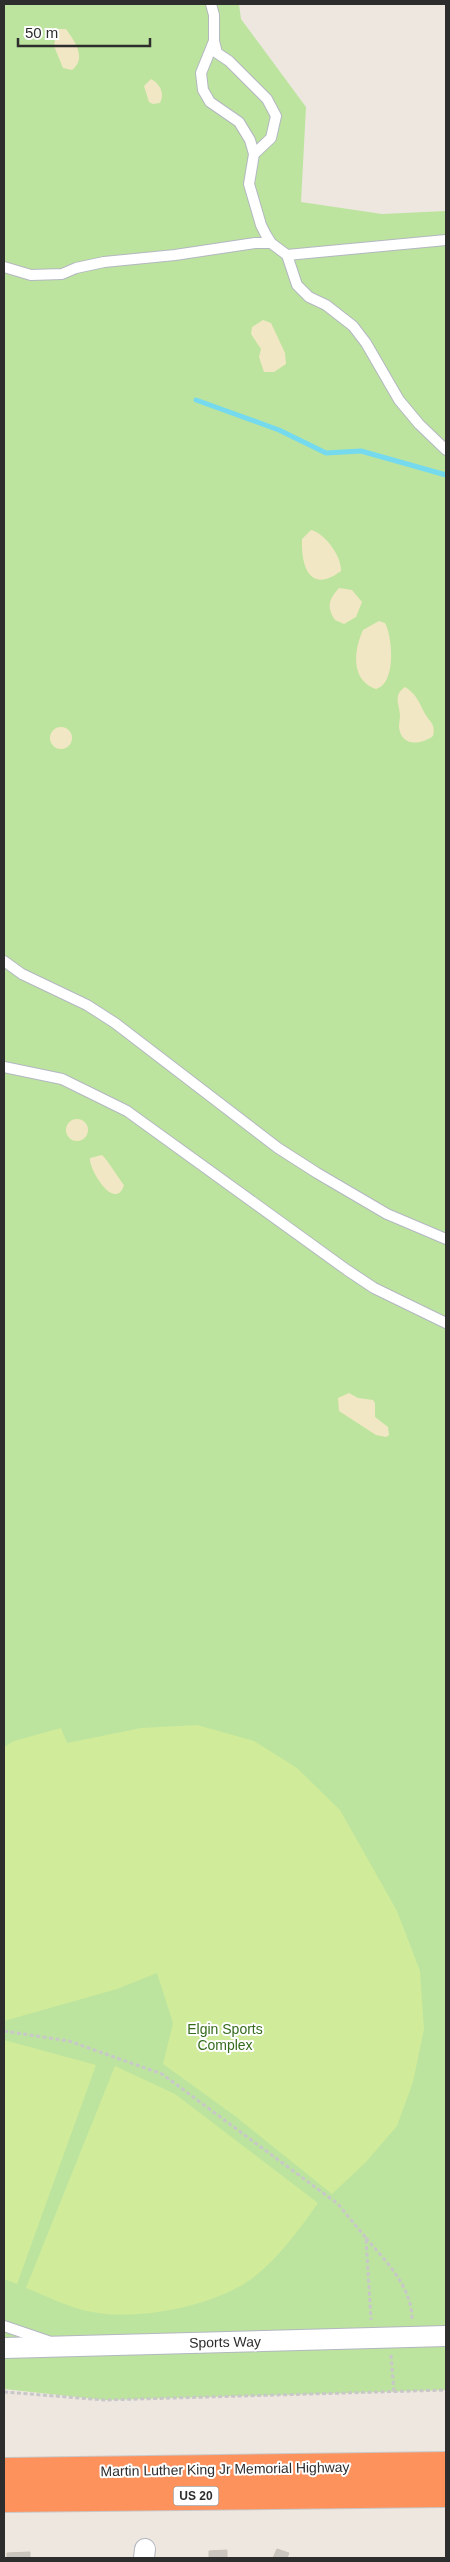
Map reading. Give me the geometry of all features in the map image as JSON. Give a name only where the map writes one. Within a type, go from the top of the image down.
[{"type":"highway","name":"Martin Luther King Jr Memorial Highway","points":[[4,2472],[446,2466]]},
{"type":"highway","points":[[389,2493],[446,2504]]},
{"type":"highway","name":"Martin Luther King Jr Memorial Highway","points":[[4,2498],[446,2493]]},
{"type":"street","name":"Sports Way","points":[[4,2348],[446,2336]]},
{"type":"lane","points":[[210,4],[214,15],[214,41],[217,52],[230,61],[267,99],[276,116],[271,138],[254,154]]},
{"type":"lane","points":[[214,41],[201,73],[203,90],[210,102],[239,122],[250,140],[254,154],[249,184],[261,225],[271,243],[287,255],[297,285],[309,297],[326,305],[353,326],[366,343],[399,400],[419,424],[446,450]]},
{"type":"lane","points":[[287,255],[446,240]]},
{"type":"lane","points":[[4,267],[31,275],[62,274],[76,268],[104,262],[175,255],[255,243],[271,243]]},
{"type":"lane","points":[[4,961],[22,974],[87,1005],[115,1023],[278,1148],[317,1173],[387,1214],[446,1239]]},
{"type":"lane","points":[[4,1067],[62,1079],[127,1111],[374,1288],[446,1323]]},
{"type":"lane","points":[[4,2326],[62,2346]]},
{"type":"path","points":[[4,2031],[68,2041],[162,2074],[338,2204],[398,2275],[412,2307],[412,2337]]},
{"type":"path","points":[[366,2238],[381,2338],[394,2392]]},
{"type":"path","points":[[4,2392],[105,2400],[446,2390]]},
{"type":"green space","name":"Elgin Sports Complex","points":[[4,4],[239,4],[241,19],[306,107],[301,202],[382,214],[446,211],[446,2390],[105,2400],[4,2389]]},
{"type":"green space","name":"Elgin Sports Complex","points":[[197,1725],[254,1741],[297,1768],[340,1810],[397,1911],[420,1971],[424,2029],[413,2082],[397,2126],[365,2163],[332,2194],[235,2116],[163,2064],[173,2023],[157,1973],[117,1989],[4,2021],[4,1747],[14,1741],[61,1728],[67,1743],[141,1728]]},
{"type":"green space","points":[[4,2040],[96,2065],[17,2284],[4,2279]]},
{"type":"green space","points":[[115,2066],[175,2094],[318,2203],[281,2251],[254,2277],[238,2288],[196,2304],[150,2313],[127,2315],[87,2311],[64,2304],[26,2288]]},
{"type":"sand","points":[[57,29],[66,29],[78,50],[79,60],[72,70],[63,68],[54,46]]},
{"type":"sand","points":[[151,79],[161,89],[160,103],[153,104],[149,102],[144,86]]},
{"type":"sand","points":[[263,320],[271,323],[285,353],[286,364],[274,372],[264,372],[259,357],[261,349],[251,334],[252,327]]},
{"type":"sand","points":[[311,530],[322,536],[332,546],[341,565],[341,571],[322,580],[310,574],[303,559],[302,539]]},
{"type":"sand","points":[[339,588],[352,590],[362,602],[356,617],[344,624],[335,620],[330,611],[331,600]]},
{"type":"sand","points":[[379,621],[385,623],[388,630],[391,660],[387,679],[376,689],[362,679],[356,664],[356,655],[363,630]]},
{"type":"sand","points":[[405,687],[412,692],[433,725],[433,736],[423,741],[407,741],[403,738],[399,727],[398,696]]},
{"type":"sand","points":[[61,727],[69,730],[72,738],[69,746],[61,749],[53,746],[50,738],[53,730]]},
{"type":"sand","points":[[73,1119],[81,1119],[88,1126],[88,1134],[81,1141],[73,1141],[66,1134],[66,1126]]},
{"type":"sand","points":[[102,1155],[124,1185],[120,1192],[115,1194],[109,1191],[103,1186],[93,1170],[90,1158]]},
{"type":"sand","points":[[349,1393],[358,1398],[373,1400],[375,1403],[375,1417],[388,1427],[389,1435],[386,1437],[376,1435],[339,1411],[338,1398]]},
{"type":"building","points":[[277,2549],[289,2553],[287,2558],[273,2558]]},
{"type":"building","points":[[227,2550],[227,2558],[209,2558],[209,2551]]},
{"type":"building","points":[[30,2552],[30,2558],[7,2558],[7,2553]]},
{"type":"waterway","points":[[196,400],[279,430],[326,453],[361,451],[446,475]]}]
